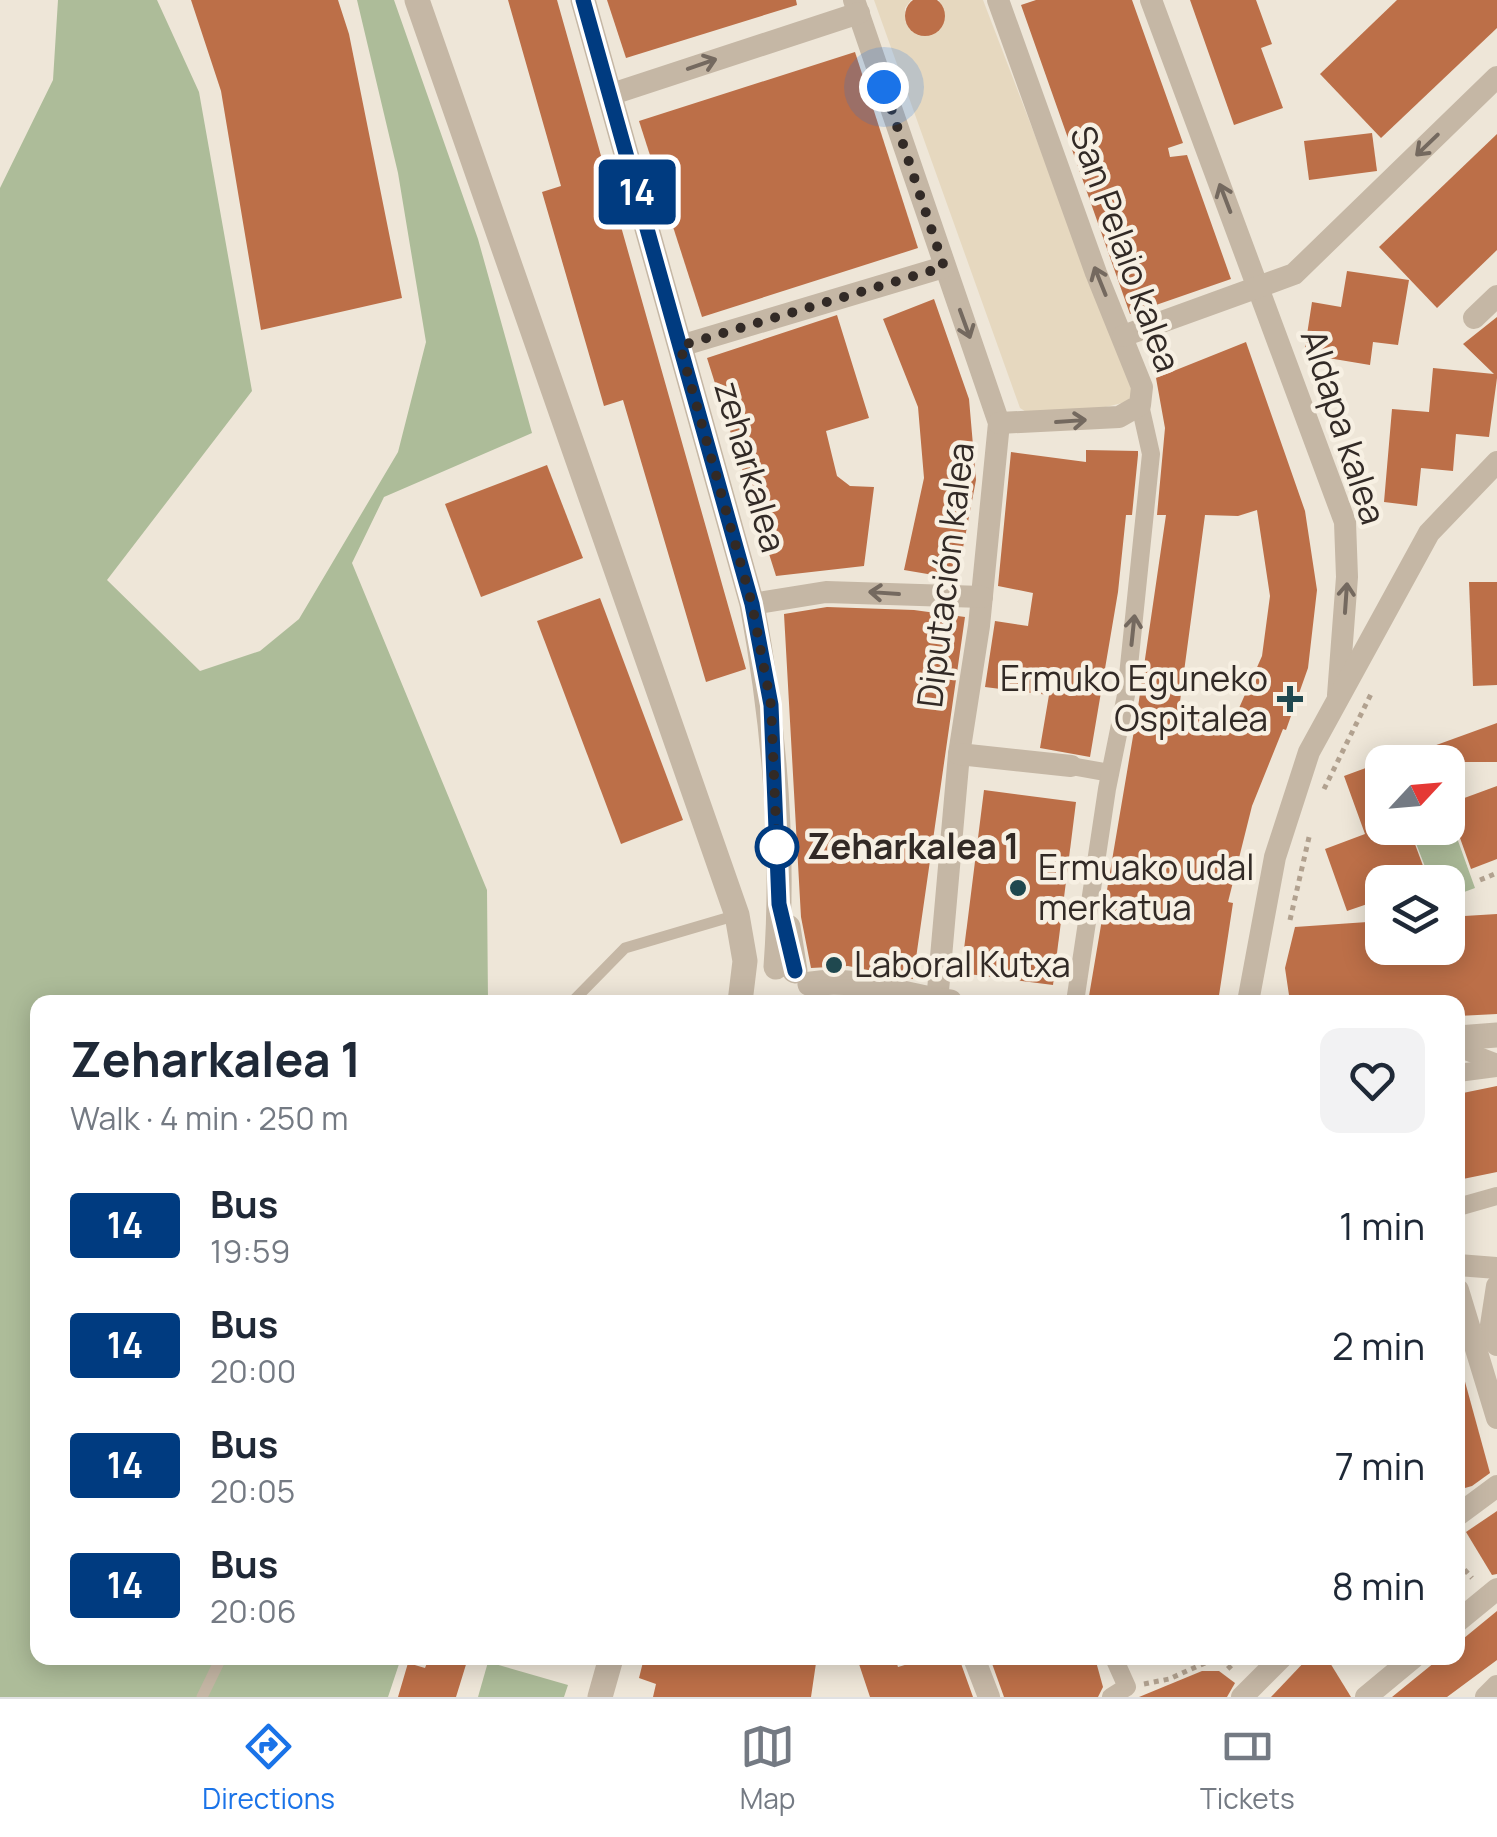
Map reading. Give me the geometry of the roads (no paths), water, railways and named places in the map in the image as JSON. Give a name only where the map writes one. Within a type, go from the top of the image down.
[{"type":"street","points":[[417,0],[738,918],[742,995]]},
{"type":"street","name":"zeharkalea","points":[[583,0],[752,604],[771,705],[779,904],[793,979]]},
{"type":"street","name":"San Pelaio kalea","points":[[998,0],[1096,273],[1142,388],[1140,405],[1152,454],[1126,695],[1076,995]]},
{"type":"street","name":"Aldapa kalea","points":[[1152,0],[1345,522],[1348,577],[1338,695],[1289,803],[1249,995]]},
{"type":"street","points":[[609,95],[856,6]]},
{"type":"street","name":"Diputación kalea","points":[[856,6],[999,423],[982,597],[959,754],[942,995]]},
{"type":"street","points":[[1124,336],[1294,274],[1497,78]]},
{"type":"street","points":[[680,346],[944,267]]},
{"type":"street","points":[[1474,318],[1497,296]]},
{"type":"street","points":[[999,423],[1119,418],[1140,405]]},
{"type":"street","points":[[1338,695],[1430,533],[1497,462]]},
{"type":"street","points":[[752,604],[826,592],[982,597]]},
{"type":"street","points":[[959,754],[1110,773]]},
{"type":"street","points":[[738,918],[793,979]]},
{"type":"street","points":[[742,995],[760,972],[793,979],[862,981],[906,995]]},
{"type":"street","points":[[882,995],[891,992]]},
{"type":"street","points":[[1465,1037],[1497,1035]]},
{"type":"street","points":[[1465,1051],[1497,1065]]},
{"type":"street","points":[[1465,1071],[1497,1065]]},
{"type":"street","points":[[1465,1205],[1497,1196]]},
{"type":"street","points":[[1465,1266],[1497,1268]]},
{"type":"street","points":[[1497,1286],[1491,1325],[1497,1345]]},
{"type":"street","points":[[1465,1313],[1497,1418]]},
{"type":"street","points":[[1465,1510],[1497,1486]]},
{"type":"street","points":[[1465,1615],[1497,1589]]},
{"type":"street","points":[[600,1697],[609,1665]]},
{"type":"street","points":[[977,1665],[989,1697]]},
{"type":"street","points":[[1115,1665],[1119,1692]]},
{"type":"street","points":[[1246,1693],[1274,1665]]},
{"type":"street","points":[[1366,1697],[1405,1665]]},
{"type":"street","points":[[1486,1697],[1497,1686]]},
{"type":"lane","points":[[579,995],[625,948],[738,918]]},
{"type":"lane","points":[[202,1697],[218,1665]]},
{"type":"place","name":"Ermuko Eguneko Ospitalea","points":[[1290,699]]},
{"type":"place","name":"Zeharkalea 1","points":[[777,847]]},
{"type":"place","name":"Ermuako udal merkatua","points":[[1018,888]]},
{"type":"place","name":"Laboral Kutxa","points":[[834,965]]}]
